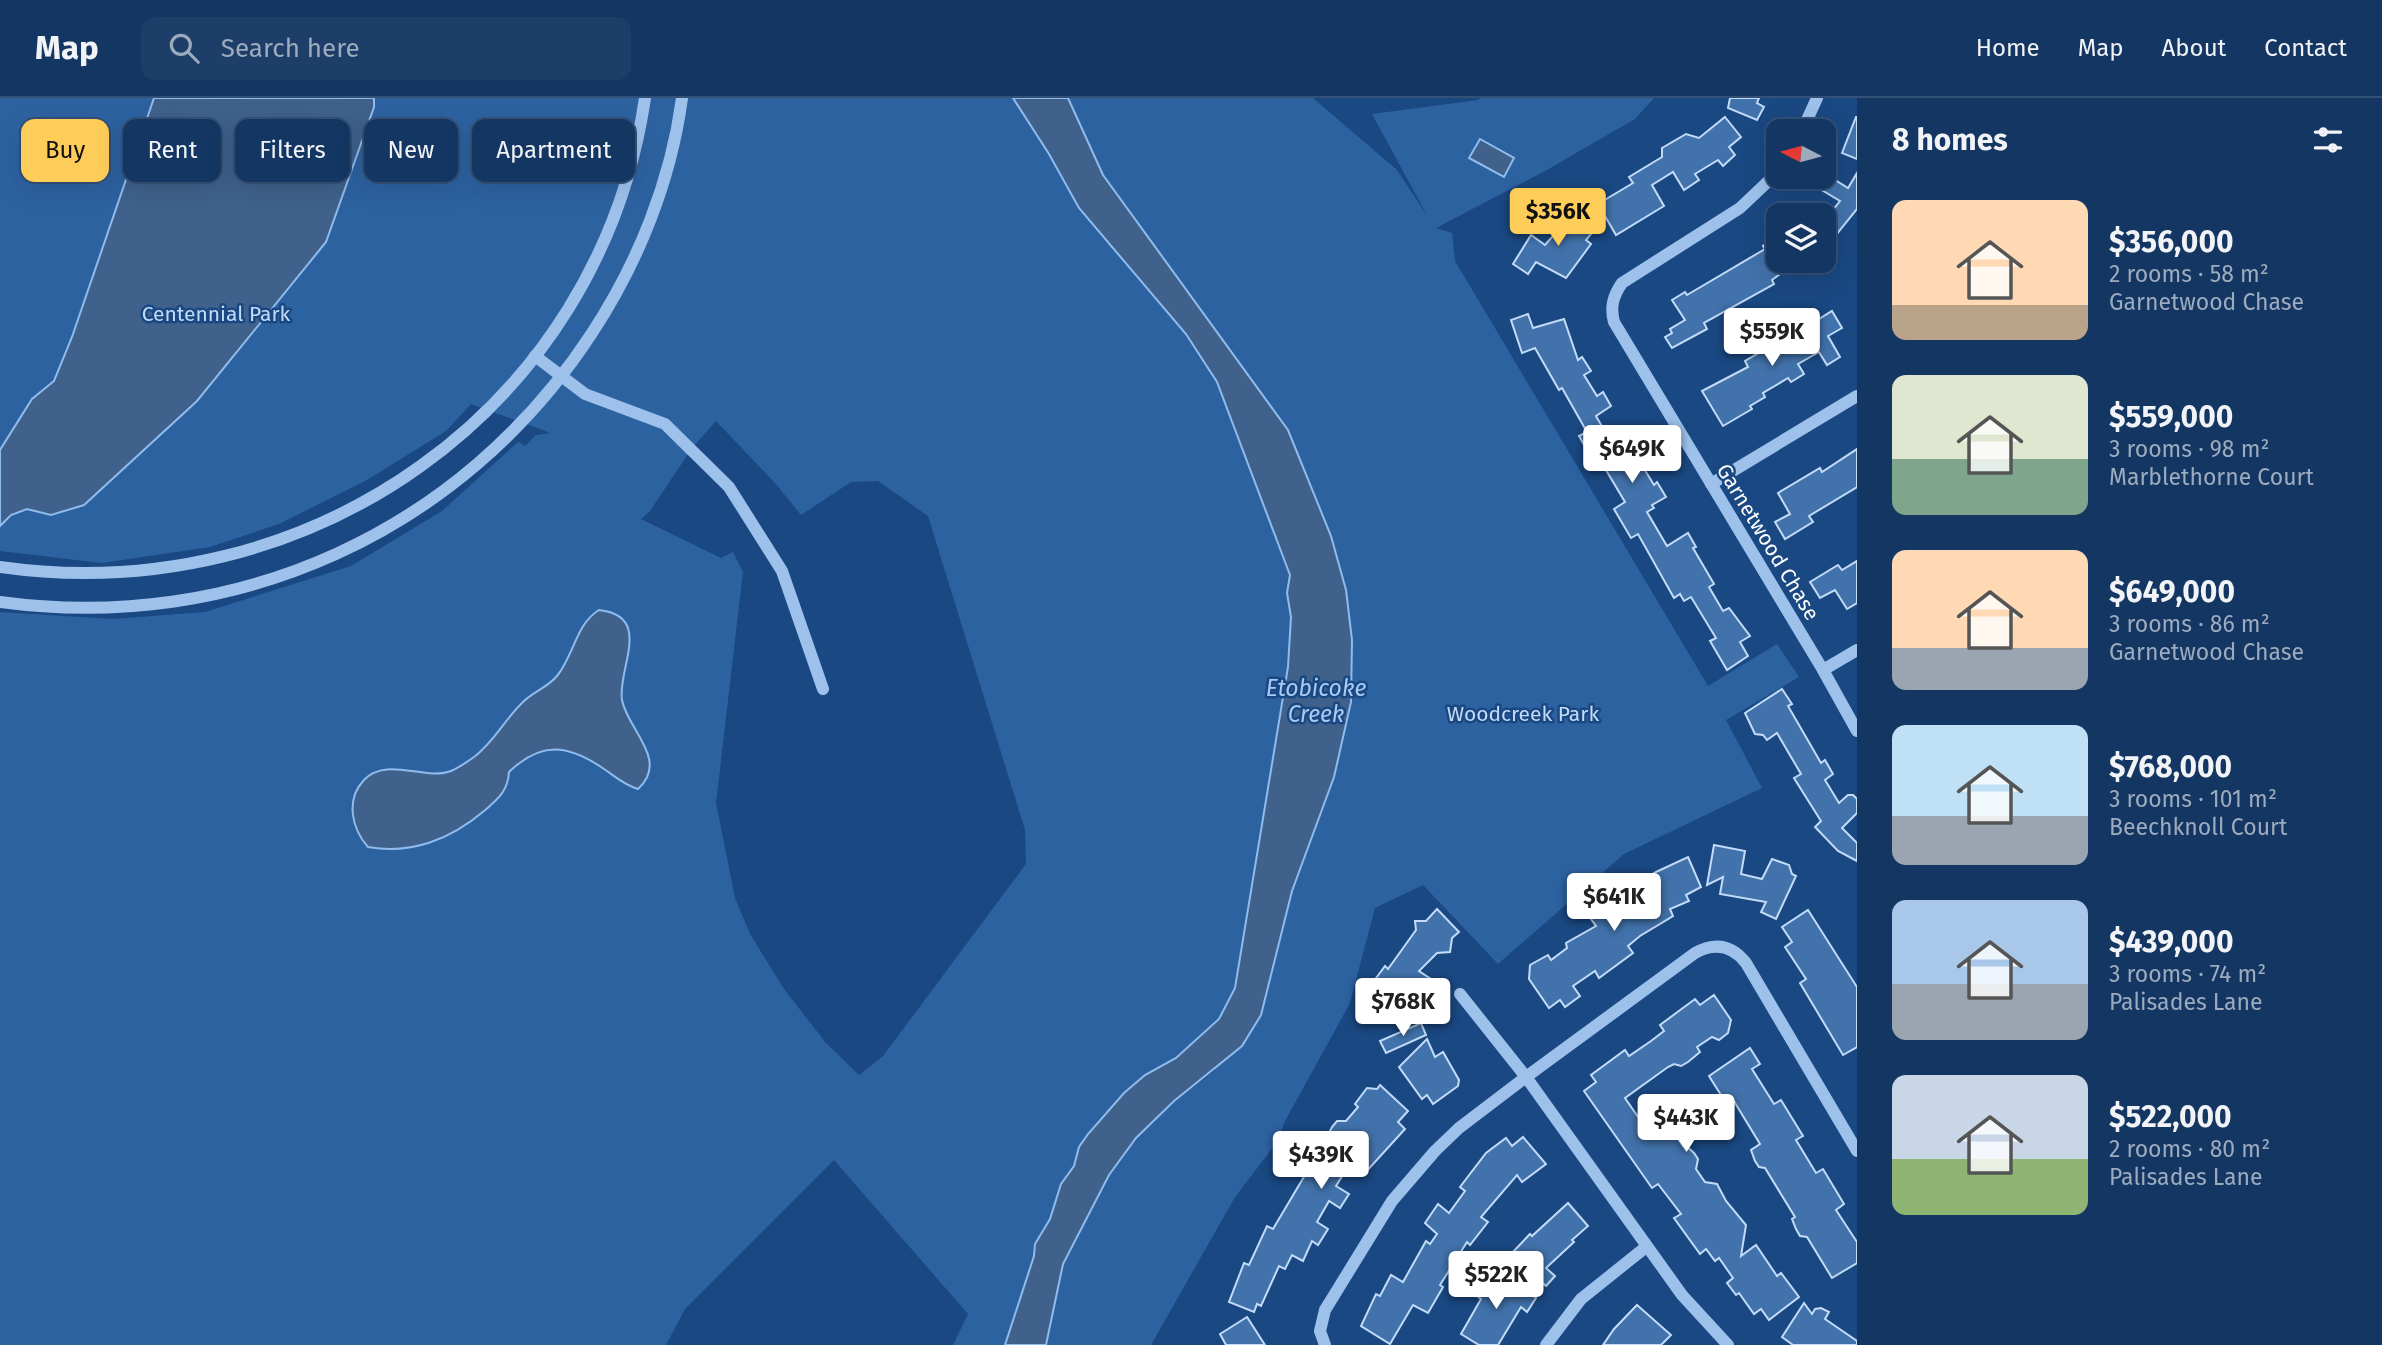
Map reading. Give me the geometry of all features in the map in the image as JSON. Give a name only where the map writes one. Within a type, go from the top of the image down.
[{"type":"street","points":[[0,567],[77,574],[158,571],[219,559],[296,536],[375,496],[429,460],[466,430],[506,391],[535,356],[574,298],[613,221],[641,130],[645,98]]},
{"type":"street","points":[[0,602],[74,608],[162,604],[274,580],[363,542],[443,493],[519,427],[562,376],[605,314],[643,239],[662,186],[682,98]]},
{"type":"street","points":[[1808,119],[1818,98]]},
{"type":"street","name":"Garnetwood Chase","points":[[1766,184],[1740,208],[1622,283],[1614,298],[1612,313],[1614,322],[1857,731]]},
{"type":"street","points":[[535,356],[585,394],[665,424],[729,487],[782,571],[823,689]]},
{"type":"street","points":[[1711,484],[1857,396]]},
{"type":"street","points":[[1823,670],[1857,650]]},
{"type":"street","points":[[1325,1345],[1320,1331],[1321,1317],[1392,1201],[1443,1143],[1526,1077],[1695,953],[1708,947],[1723,946],[1736,952],[1746,963],[1857,1152]]},
{"type":"street","points":[[1460,994],[1526,1077],[1646,1247],[1702,1319],[1728,1345]]},
{"type":"street","points":[[1546,1345],[1581,1299],[1646,1247]]},
{"type":"green space","name":"Centennial Park","points":[[0,98],[1013,98],[1079,208],[1186,334],[1217,382],[1290,575],[1287,593],[1291,617],[1288,667],[1235,988],[1219,1019],[1176,1058],[1145,1075],[1079,1147],[1074,1166],[1061,1184],[1050,1219],[1035,1244],[1034,1256],[1005,1345],[953,1345],[968,1314],[834,1160],[685,1309],[666,1345],[0,1345],[0,612],[113,619],[205,612],[351,566],[442,511],[518,442],[525,446],[536,435],[551,433],[471,404],[446,431],[367,480],[279,524],[210,547],[102,563],[0,551]],"holes":[[[716,421],[775,483],[801,515],[851,482],[878,481],[928,516],[1025,830],[1026,864],[883,1056],[859,1075],[826,1043],[784,989],[750,934],[735,898],[716,803],[743,572],[733,552],[721,558],[641,519],[650,511],[692,448]]]},
{"type":"green space","name":"Woodcreek Park","points":[[1068,98],[1313,98],[1397,170],[1428,217],[1372,114],[1480,98],[1654,98],[1635,119],[1545,171],[1436,228],[1452,233],[1455,261],[1708,686],[1777,644],[1799,677],[1726,720],[1762,788],[1624,854],[1498,964],[1423,885],[1375,908],[1350,1003],[1284,1123],[1278,1141],[1235,1197],[1151,1345],[1046,1345],[1063,1264],[1109,1175],[1136,1138],[1174,1101],[1213,1072],[1261,1015],[1292,891],[1334,777],[1288,430],[1103,175]]},
{"type":"water","points":[[154,98],[374,98],[370,119],[364,119],[364,135],[350,174],[350,119],[235,119],[235,182],[347,182],[326,242],[197,401],[84,505],[51,515],[27,509],[11,515],[0,526],[0,450],[32,399],[54,381],[72,337],[125,182],[221,182],[221,119],[147,119]]},
{"type":"water","name":"Etobicoke Creek","points":[[1013,98],[1068,98],[1103,175],[1288,430],[1331,536],[1346,590],[1352,640],[1351,702],[1334,777],[1292,891],[1261,1015],[1242,1046],[1174,1101],[1136,1138],[1109,1175],[1063,1264],[1046,1345],[1005,1345],[1034,1256],[1035,1244],[1050,1219],[1061,1184],[1074,1166],[1079,1147],[1124,1093],[1145,1075],[1176,1058],[1219,1019],[1235,988],[1288,667],[1291,617],[1287,593],[1290,575],[1217,382],[1186,334],[1079,208]]},
{"type":"water","points":[[1480,139],[1514,158],[1504,177],[1469,158]]},
{"type":"water","points":[[599,610],[616,614],[625,622],[629,633],[622,700],[625,711],[644,744],[650,767],[647,778],[638,789],[578,755],[567,751],[544,751],[532,755],[509,772],[507,784],[498,798],[458,830],[415,847],[368,847],[358,832],[353,814],[354,796],[364,780],[373,773],[394,769],[441,773],[454,770],[474,757],[523,702],[557,676],[585,623]]},
{"type":"building","points":[[1730,98],[1759,98],[1757,103],[1764,107],[1757,120],[1728,108]]},
{"type":"building","points":[[1725,117],[1741,137],[1729,147],[1735,155],[1723,166],[1718,160],[1695,174],[1699,180],[1684,190],[1673,172],[1652,185],[1664,206],[1616,235],[1598,204],[1633,183],[1629,177],[1662,157],[1662,148],[1686,134],[1699,138]]},
{"type":"building","points":[[1857,117],[1857,159],[1842,153]]},
{"type":"building","points":[[1857,173],[1857,209],[1836,235],[1836,206],[1840,201],[1820,189],[1836,189],[1836,180],[1848,188]]},
{"type":"building","points":[[1575,211],[1595,229],[1586,240],[1591,244],[1566,278],[1536,262],[1528,274],[1513,264],[1531,235],[1545,245]]},
{"type":"building","points":[[1766,244],[1766,273],[1781,273],[1772,280],[1774,284],[1704,323],[1707,329],[1672,348],[1665,337],[1672,333],[1670,329],[1685,320],[1672,300],[1685,292],[1687,295],[1765,249],[1763,246]]},
{"type":"building","points":[[1832,311],[1842,328],[1828,336],[1840,357],[1827,365],[1819,352],[1798,364],[1804,374],[1791,382],[1788,378],[1763,393],[1765,397],[1750,406],[1752,409],[1723,426],[1702,391],[1748,367],[1745,361],[1769,347],[1768,344],[1795,328],[1798,332]]},
{"type":"building","points":[[1528,314],[1533,328],[1564,319],[1578,360],[1582,357],[1591,371],[1584,375],[1597,396],[1603,392],[1611,406],[1596,416],[1608,437],[1624,428],[1632,442],[1629,444],[1654,485],[1657,482],[1666,497],[1652,505],[1654,508],[1647,512],[1667,546],[1688,533],[1696,547],[1693,548],[1714,584],[1709,587],[1723,611],[1729,608],[1750,636],[1740,642],[1748,656],[1727,670],[1710,641],[1716,638],[1691,597],[1684,601],[1680,594],[1674,598],[1638,534],[1631,538],[1614,509],[1625,502],[1600,460],[1595,464],[1579,436],[1587,432],[1562,388],[1559,390],[1535,348],[1522,353],[1511,320]]},
{"type":"building","points":[[1857,449],[1857,487],[1809,516],[1813,522],[1785,539],[1775,522],[1790,514],[1778,493],[1820,468],[1822,472]]},
{"type":"building","points":[[1857,561],[1857,603],[1847,609],[1835,590],[1820,598],[1810,582],[1838,565],[1842,570]]},
{"type":"building","points":[[1782,689],[1792,704],[1788,706],[1821,763],[1825,760],[1833,774],[1825,780],[1839,803],[1848,795],[1857,799],[1857,813],[1842,828],[1857,843],[1857,861],[1838,851],[1815,827],[1821,821],[1794,778],[1801,774],[1777,733],[1767,740],[1763,735],[1755,734],[1745,713]]},
{"type":"building","points":[[1714,845],[1745,851],[1741,874],[1762,879],[1772,859],[1789,865],[1792,874],[1796,876],[1776,919],[1761,912],[1766,902],[1720,894],[1723,877],[1707,885]]},
{"type":"building","points":[[1688,857],[1701,887],[1686,895],[1689,901],[1670,909],[1673,916],[1628,946],[1633,953],[1599,978],[1595,971],[1573,986],[1580,996],[1565,1007],[1560,1000],[1549,1008],[1529,979],[1530,965],[1548,955],[1551,960],[1567,948],[1566,943],[1596,926],[1591,919],[1598,911],[1604,907],[1614,909],[1628,899],[1624,892],[1656,872]]},
{"type":"building","points":[[1437,909],[1459,932],[1452,938],[1450,952],[1437,953],[1419,971],[1431,979],[1408,1011],[1371,985],[1385,966],[1388,969],[1416,930],[1415,921],[1426,921]]},
{"type":"building","points":[[1808,910],[1857,987],[1857,1047],[1843,1055],[1800,983],[1806,979],[1785,947],[1792,942],[1782,927]]},
{"type":"building","points":[[1714,995],[1731,1020],[1728,1033],[1719,1040],[1712,1037],[1697,1047],[1700,1052],[1688,1062],[1681,1066],[1674,1064],[1668,1067],[1625,1098],[1643,1124],[1659,1113],[1683,1146],[1698,1159],[1696,1169],[1705,1182],[1717,1184],[1726,1201],[1746,1225],[1741,1256],[1756,1245],[1777,1276],[1781,1273],[1799,1297],[1769,1320],[1761,1309],[1754,1314],[1739,1293],[1736,1295],[1727,1283],[1733,1278],[1719,1258],[1715,1261],[1706,1249],[1700,1254],[1674,1218],[1681,1214],[1658,1184],[1652,1188],[1584,1091],[1596,1082],[1591,1075],[1625,1050],[1629,1056],[1651,1041],[1664,1031],[1660,1025],[1695,999],[1700,1005]]},
{"type":"building","points":[[1421,1023],[1426,1035],[1386,1053],[1380,1041]]},
{"type":"building","points":[[1427,1039],[1435,1057],[1443,1052],[1459,1080],[1458,1086],[1433,1104],[1427,1095],[1422,1099],[1399,1067]]},
{"type":"building","points":[[1750,1048],[1760,1064],[1752,1069],[1774,1104],[1781,1100],[1803,1136],[1796,1140],[1816,1173],[1823,1169],[1844,1204],[1836,1210],[1857,1242],[1857,1263],[1832,1278],[1807,1237],[1800,1236],[1792,1219],[1795,1217],[1765,1168],[1759,1167],[1755,1161],[1751,1150],[1760,1144],[1732,1098],[1726,1103],[1709,1076]]},
{"type":"building","points":[[1380,1085],[1408,1111],[1398,1122],[1405,1129],[1365,1173],[1351,1162],[1336,1186],[1349,1194],[1340,1208],[1329,1201],[1317,1222],[1328,1229],[1318,1245],[1312,1241],[1303,1261],[1292,1255],[1285,1269],[1279,1266],[1261,1306],[1257,1304],[1254,1312],[1229,1302],[1244,1263],[1249,1265],[1267,1226],[1273,1229],[1305,1175],[1303,1166],[1306,1160],[1316,1157],[1319,1152],[1327,1157],[1328,1135],[1332,1127],[1337,1121],[1346,1121],[1358,1107],[1355,1104],[1367,1088],[1377,1089]]},
{"type":"building","points":[[1523,1137],[1546,1164],[1522,1182],[1517,1175],[1481,1217],[1488,1222],[1470,1245],[1467,1242],[1440,1285],[1443,1287],[1428,1313],[1413,1305],[1390,1344],[1361,1326],[1376,1294],[1380,1296],[1391,1275],[1403,1282],[1426,1241],[1430,1244],[1437,1234],[1425,1223],[1438,1204],[1449,1213],[1465,1191],[1460,1187],[1486,1153],[1506,1138],[1512,1146]]},
{"type":"building","points":[[1568,1203],[1588,1226],[1546,1268],[1555,1276],[1546,1286],[1511,1254],[1530,1234],[1532,1236]]},
{"type":"building","points":[[1498,1273],[1536,1298],[1527,1312],[1521,1307],[1498,1345],[1479,1345],[1461,1334],[1481,1299],[1476,1295],[1485,1281],[1490,1284]]},
{"type":"building","points":[[1804,1303],[1812,1314],[1815,1309],[1821,1308],[1829,1312],[1825,1319],[1857,1341],[1857,1345],[1793,1345],[1782,1337]]},
{"type":"building","points":[[1637,1305],[1671,1335],[1661,1345],[1603,1345],[1614,1329]]},
{"type":"building","points":[[1247,1317],[1265,1345],[1226,1345],[1220,1334]]}]
